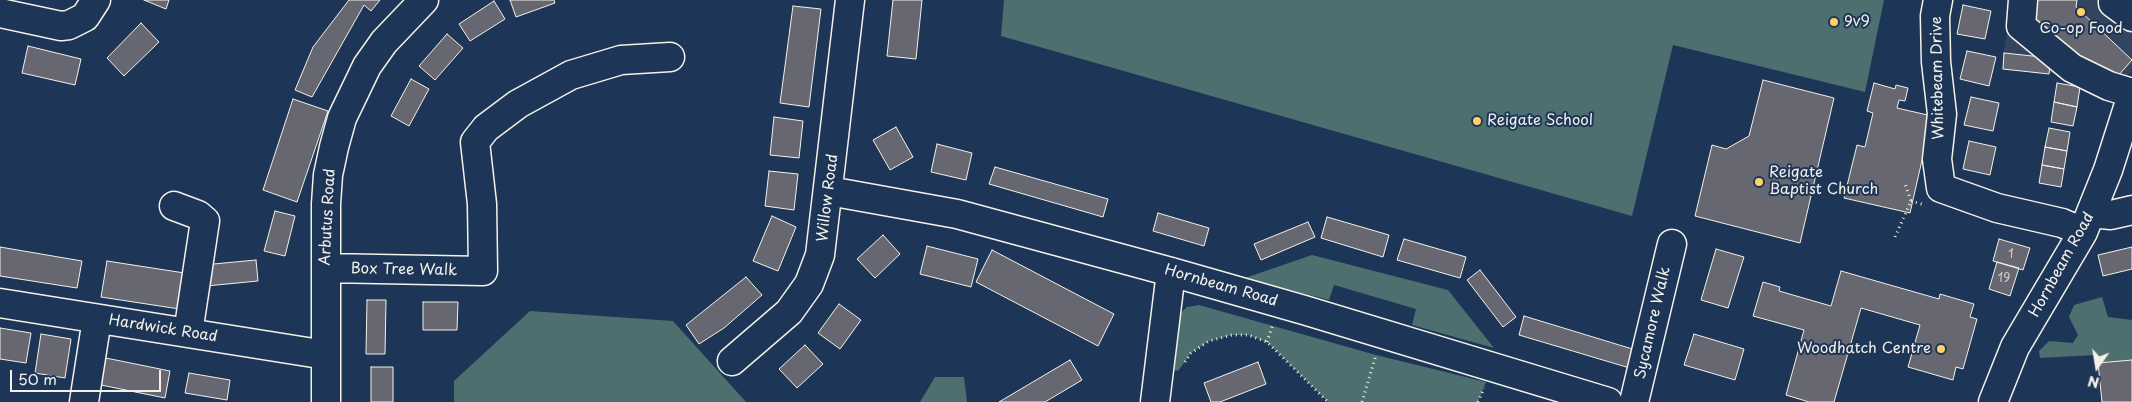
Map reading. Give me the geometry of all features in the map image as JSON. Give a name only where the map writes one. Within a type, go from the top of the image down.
[{"type":"street","points":[[0,13],[61,26],[70,25],[85,17],[96,0]]},
{"type":"street","name":"Arbutus Road","points":[[326,402],[328,175],[334,146],[342,118],[353,91],[367,66],[384,42],[424,0]]},
{"type":"street","name":"Willow Road","points":[[732,361],[790,312],[809,284],[820,256],[850,0]]},
{"type":"street","name":"Whitebeam Drive","points":[[1938,0],[1935,16],[1936,62],[1942,114],[1937,159],[1941,188],[1972,200],[2062,223],[2087,223]]},
{"type":"street","points":[[2023,0],[2021,26],[2072,68],[2109,86],[2132,94]]},
{"type":"street","points":[[2113,0],[2113,3],[2132,18]]},
{"type":"street","name":"Box Tree Walk","points":[[326,268],[483,271],[482,204],[475,142],[486,128],[518,104],[571,75],[622,60],[670,57]]},
{"type":"street","name":"Hornbeam Road","points":[[1993,402],[2015,347],[2087,223],[2108,170],[2132,94]]},
{"type":"street","name":"Hornbeam Road","points":[[829,190],[956,214],[1171,272],[1383,333],[1608,402]]},
{"type":"street","points":[[174,206],[198,215],[205,221],[188,333]]},
{"type":"street","points":[[2087,223],[2132,210]]},
{"type":"street","name":"Sycamore Walk","points":[[1634,402],[1672,244]]},
{"type":"street","points":[[1155,402],[1171,272]]},
{"type":"street","name":"Hardwick Road","points":[[0,303],[326,355]]},
{"type":"street","points":[[84,402],[97,319]]},
{"type":"path","points":[[1895,237],[1911,202],[1905,184]]},
{"type":"path","points":[[1362,402],[1383,333]]},
{"type":"path","points":[[1159,366],[1178,371],[1191,353],[1209,341],[1232,335],[1248,335],[1267,342],[1328,402]]},
{"type":"shaded area","points":[[2012,0],[2132,0],[2132,71],[2115,91],[2072,74],[2001,70]]},
{"type":"green space","name":"Reigate School","points":[[1004,0],[1884,0],[1865,92],[1673,45],[1632,216],[1001,36]]},
{"type":"green space","points":[[1312,255],[1448,290],[1494,348],[1412,325],[1416,309],[1334,285],[1329,300],[1245,278]]},
{"type":"green space","points":[[2102,297],[2108,317],[2132,320],[2132,402],[2102,402],[2097,355],[2040,358],[2039,351],[2049,341],[2073,343],[2078,335],[2069,317],[2074,305]]},
{"type":"green space","points":[[1199,305],[1376,355],[1486,382],[1478,402],[1328,402],[1267,342],[1248,335],[1232,335],[1209,341],[1191,353],[1178,371],[1168,368],[1177,316],[1187,307]]},
{"type":"green space","points":[[530,311],[673,321],[746,402],[454,402],[454,381]]},
{"type":"green space","points":[[935,377],[964,377],[967,402],[920,402]]},
{"type":"building","points":[[144,0],[169,0],[166,9]]},
{"type":"building","points":[[349,0],[380,0],[371,11],[364,5],[312,97],[295,90],[313,47]]},
{"type":"building","points":[[510,0],[554,0],[555,3],[516,17]]},
{"type":"building","points":[[893,0],[922,0],[916,59],[887,56]]},
{"type":"building","points":[[2028,0],[2077,0],[2076,7],[2132,60],[2110,85],[2025,17]]},
{"type":"building","points":[[494,1],[505,19],[470,41],[459,24]]},
{"type":"building","points":[[1963,5],[1991,11],[1985,39],[1957,34]]},
{"type":"building","points":[[793,6],[821,9],[809,107],[780,103]]},
{"type":"building","points":[[141,23],[159,42],[124,76],[107,58]]},
{"type":"building","points":[[447,34],[463,48],[435,80],[419,66]]},
{"type":"building","points":[[28,46],[81,59],[75,85],[22,73]]},
{"type":"building","points":[[1967,51],[1996,57],[1989,86],[1960,79]]},
{"type":"building","points":[[2004,53],[2051,58],[2049,74],[2003,69]]},
{"type":"building","points":[[411,79],[429,89],[409,126],[391,116]]},
{"type":"building","name":"Reigate Baptist Church","points":[[1763,80],[1834,98],[1800,243],[1695,216],[1712,145],[1726,149],[1749,136]]},
{"type":"building","points":[[1874,83],[1895,89],[1896,85],[1908,88],[1905,101],[1899,100],[1897,108],[1932,116],[1910,213],[1844,198],[1857,145],[1865,147],[1873,113],[1867,111]]},
{"type":"building","points":[[2057,83],[2080,87],[2077,107],[2054,102]]},
{"type":"building","points":[[1971,97],[1999,103],[1993,131],[1964,125]]},
{"type":"building","points":[[293,99],[328,111],[297,202],[263,190]]},
{"type":"building","points":[[2054,102],[2077,107],[2073,126],[2051,122]]},
{"type":"building","points":[[774,117],[803,121],[799,158],[770,155]]},
{"type":"building","points":[[896,127],[913,157],[890,170],[873,140]]},
{"type":"building","points":[[2049,128],[2070,132],[2067,151],[2045,147]]},
{"type":"building","points":[[1969,141],[1996,147],[1990,175],[1963,169]]},
{"type":"building","points":[[937,144],[972,153],[966,180],[931,172]]},
{"type":"building","points":[[2045,147],[2067,151],[2064,169],[2042,165]]},
{"type":"building","points":[[2042,165],[2064,169],[2061,187],[2039,183]]},
{"type":"building","points":[[995,167],[1108,199],[1103,217],[989,184]]},
{"type":"building","points":[[769,171],[798,174],[794,210],[765,206]]},
{"type":"building","points":[[275,211],[295,216],[285,256],[264,251]]},
{"type":"building","points":[[1158,213],[1209,228],[1204,246],[1153,231]]},
{"type":"building","points":[[772,216],[796,227],[778,271],[753,261]]},
{"type":"building","points":[[1327,217],[1389,235],[1383,257],[1321,238]]},
{"type":"building","points":[[1308,222],[1315,237],[1261,260],[1254,244]]},
{"type":"building","points":[[883,235],[900,254],[875,278],[857,259]]},
{"type":"building","points":[[1404,239],[1466,257],[1460,278],[1397,260]]},
{"type":"building","points":[[1999,239],[2030,248],[2023,270],[1993,261]]},
{"type":"building","points":[[927,246],[978,259],[971,287],[920,274]]},
{"type":"building","points":[[0,247],[82,261],[77,288],[0,276]]},
{"type":"building","points":[[2132,247],[2132,269],[2103,276],[2098,255]]},
{"type":"building","points":[[1716,249],[1744,257],[1728,308],[1701,300]]},
{"type":"building","points":[[992,250],[1114,314],[1098,346],[976,282]]},
{"type":"building","points":[[256,260],[258,281],[206,286],[203,265]]},
{"type":"building","points":[[107,261],[191,274],[186,310],[101,297]]},
{"type":"building","points":[[1997,262],[2019,268],[2010,296],[1989,289]]},
{"type":"building","points":[[1480,270],[1516,317],[1503,327],[1467,280]]},
{"type":"building","name":"Woodhatch Centre","points":[[1841,271],[1939,299],[1940,294],[1974,304],[1970,317],[1977,319],[1963,369],[1956,367],[1953,380],[1908,367],[1920,325],[1861,308],[1834,402],[1809,402],[1786,395],[1804,330],[1753,316],[1763,282],[1780,287],[1779,291],[1831,306]]},
{"type":"building","points":[[746,277],[762,295],[724,328],[699,344],[686,325]]},
{"type":"building","points":[[367,300],[386,300],[385,354],[366,354]]},
{"type":"building","points":[[423,302],[458,302],[457,330],[423,330]]},
{"type":"building","points":[[839,304],[861,320],[840,349],[818,333]]},
{"type":"building","points":[[1524,316],[1639,351],[1633,369],[1519,335]]},
{"type":"building","points":[[0,328],[31,333],[26,363],[0,359]]},
{"type":"building","points":[[41,334],[71,339],[65,378],[35,373]]},
{"type":"building","points":[[1694,334],[1744,349],[1735,380],[1684,365]]},
{"type":"building","points":[[805,345],[823,364],[797,388],[779,369]]},
{"type":"building","points":[[96,356],[170,371],[165,398],[91,383]]},
{"type":"building","points":[[1070,360],[1082,380],[1045,402],[999,402]]},
{"type":"building","points":[[2132,360],[2132,402],[2102,402],[2098,363]]},
{"type":"building","points":[[1258,362],[1266,384],[1220,402],[1211,402],[1204,383]]},
{"type":"building","points":[[371,367],[393,367],[393,402],[371,402]]},
{"type":"building","points":[[189,373],[230,380],[227,400],[185,393]]},
{"type":"place","name":"Co-op Food","points":[[2081,12]]},
{"type":"place","name":"9v9","points":[[1834,22]]},
{"type":"place","name":"Reigate School","points":[[1477,121]]},
{"type":"place","name":"Reigate Baptist Church","points":[[1759,182]]},
{"type":"place","name":"Woodhatch Centre","points":[[1941,349]]}]
